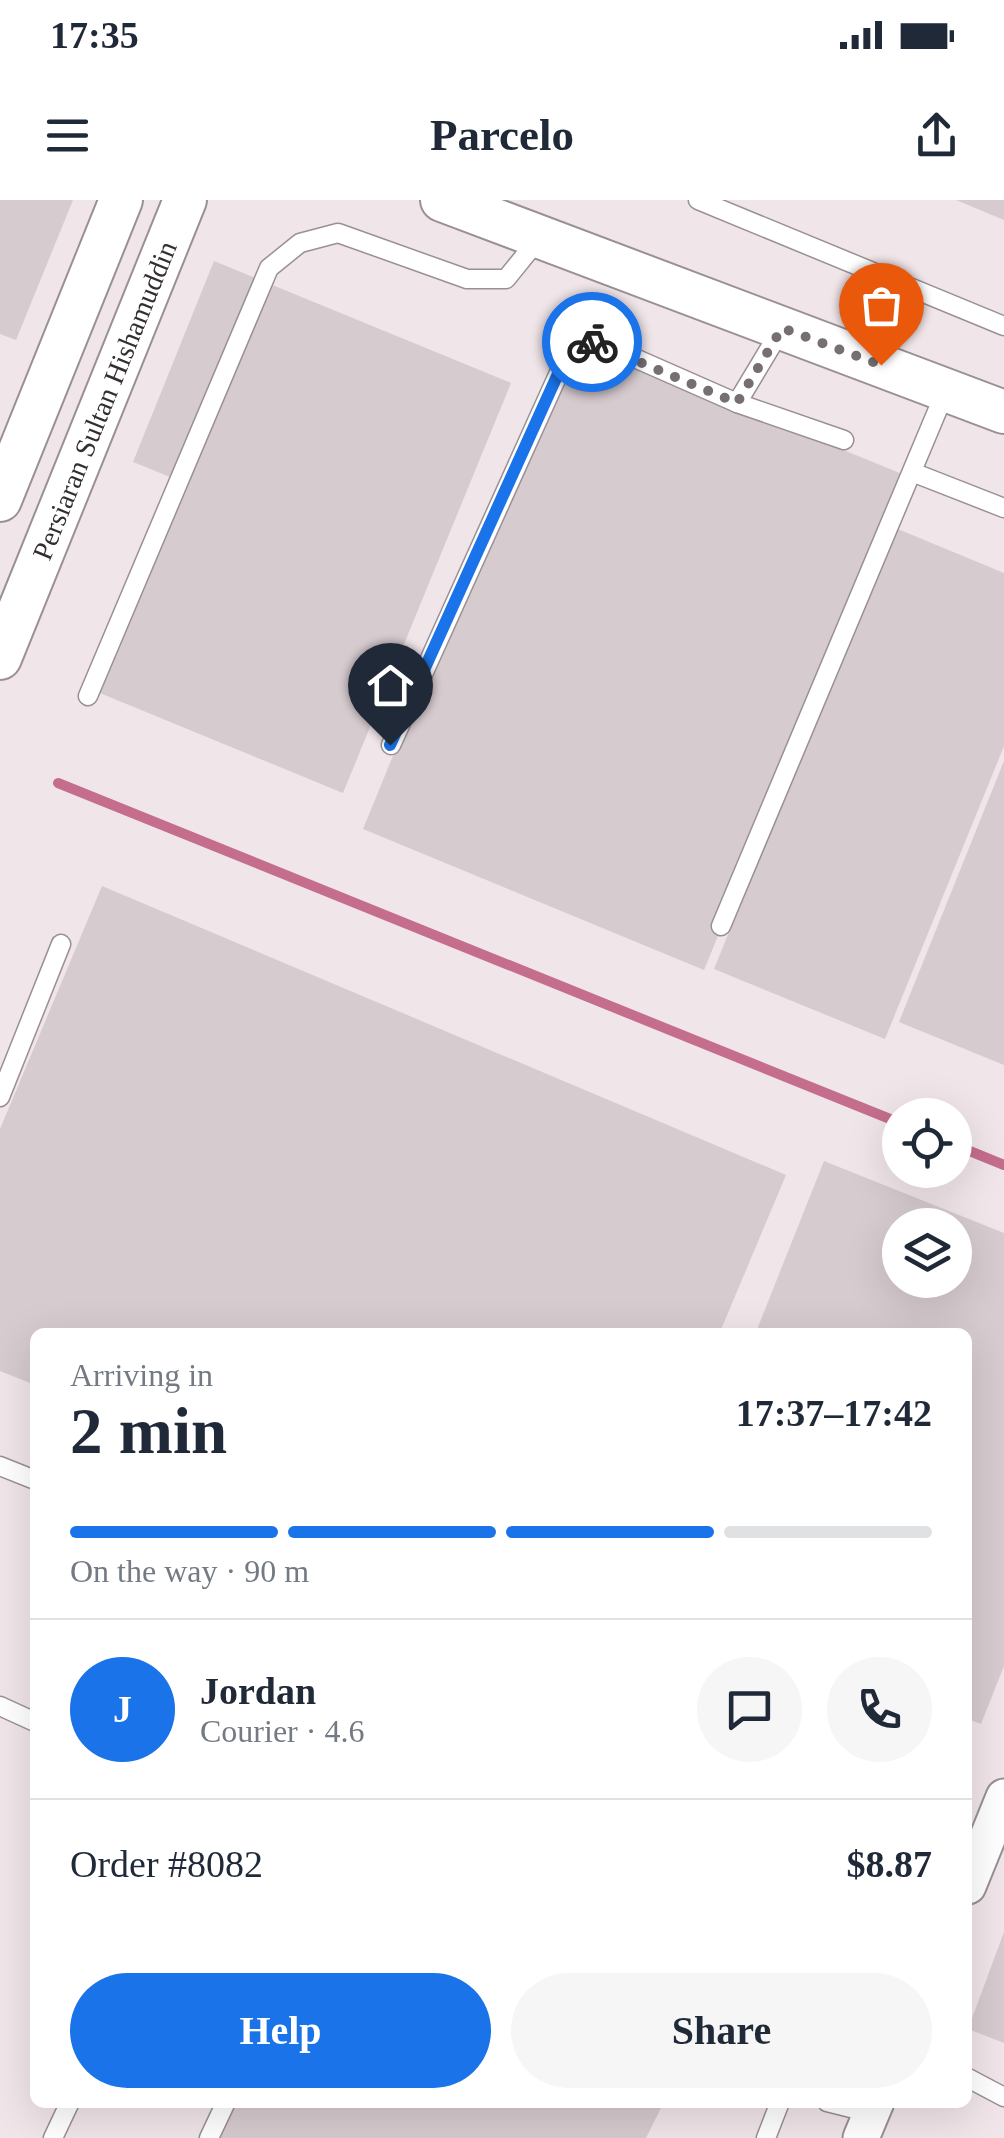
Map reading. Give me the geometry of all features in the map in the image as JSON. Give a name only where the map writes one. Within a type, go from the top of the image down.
[{"type":"street","points":[[0,500],[9,452],[121,200]]},
{"type":"street","name":"Persiaran Sultan Hishamuddin","points":[[0,658],[185,200]]},
{"type":"street","points":[[442,200],[1004,412]]},
{"type":"street","points":[[972,1869],[1004,1797]]},
{"type":"lane","points":[[698,200],[1004,326]]},
{"type":"lane","points":[[88,696],[269,268],[300,243],[338,233],[467,279],[506,280],[540,237]]},
{"type":"lane","points":[[737,403],[782,328]]},
{"type":"lane","points":[[390,745],[567,354],[596,341],[737,403],[844,440]]},
{"type":"lane","points":[[721,926],[946,390]]},
{"type":"lane","points":[[912,472],[1004,508]]},
{"type":"lane","points":[[0,1097],[62,944]]},
{"type":"lane","points":[[0,1466],[30,1478]]},
{"type":"lane","points":[[0,1706],[30,1720]]},
{"type":"lane","points":[[972,2080],[1004,2097]]},
{"type":"lane","points":[[53,2138],[67,2108]]},
{"type":"lane","points":[[210,2138],[223,2108]]},
{"type":"lane","points":[[766,2138],[778,2108]]},
{"type":"lane","points":[[843,2108],[869,2118]]},
{"type":"building","points":[[0,200],[73,200],[16,340],[0,334]]},
{"type":"building","points":[[956,200],[1004,200],[1004,220]]},
{"type":"building","points":[[214,261],[511,383],[343,793],[90,689],[175,479],[133,462]]},
{"type":"building","points":[[565,336],[907,476],[704,970],[363,829]]},
{"type":"building","points":[[893,527],[1004,573],[1004,746],[885,1039],[714,969]]},
{"type":"building","points":[[1004,761],[1004,1065],[899,1022]]},
{"type":"building","points":[[102,886],[786,1175],[722,1328],[30,1328],[30,1383],[0,1371],[0,1129]]},
{"type":"building","points":[[824,1161],[882,1184],[882,1188],[892,1188],[942,1208],[882,1208],[882,1298],[972,1298],[972,1220],[1004,1233],[1004,1666],[981,1724],[972,1721],[972,1328],[758,1328]]},
{"type":"building","points":[[1004,1932],[1004,2043],[972,2031],[972,2018]]},
{"type":"building","points":[[233,2108],[661,2108],[646,2138],[219,2138]]},
{"type":"waterway","points":[[58,783],[882,1116]]},
{"type":"waterway","points":[[972,1152],[1004,1165]]},
{"type":"way so far","points":[[592,342],[737,403],[782,328],[881,365]]},
{"type":"route","points":[[390,745],[567,354],[592,342]]}]
